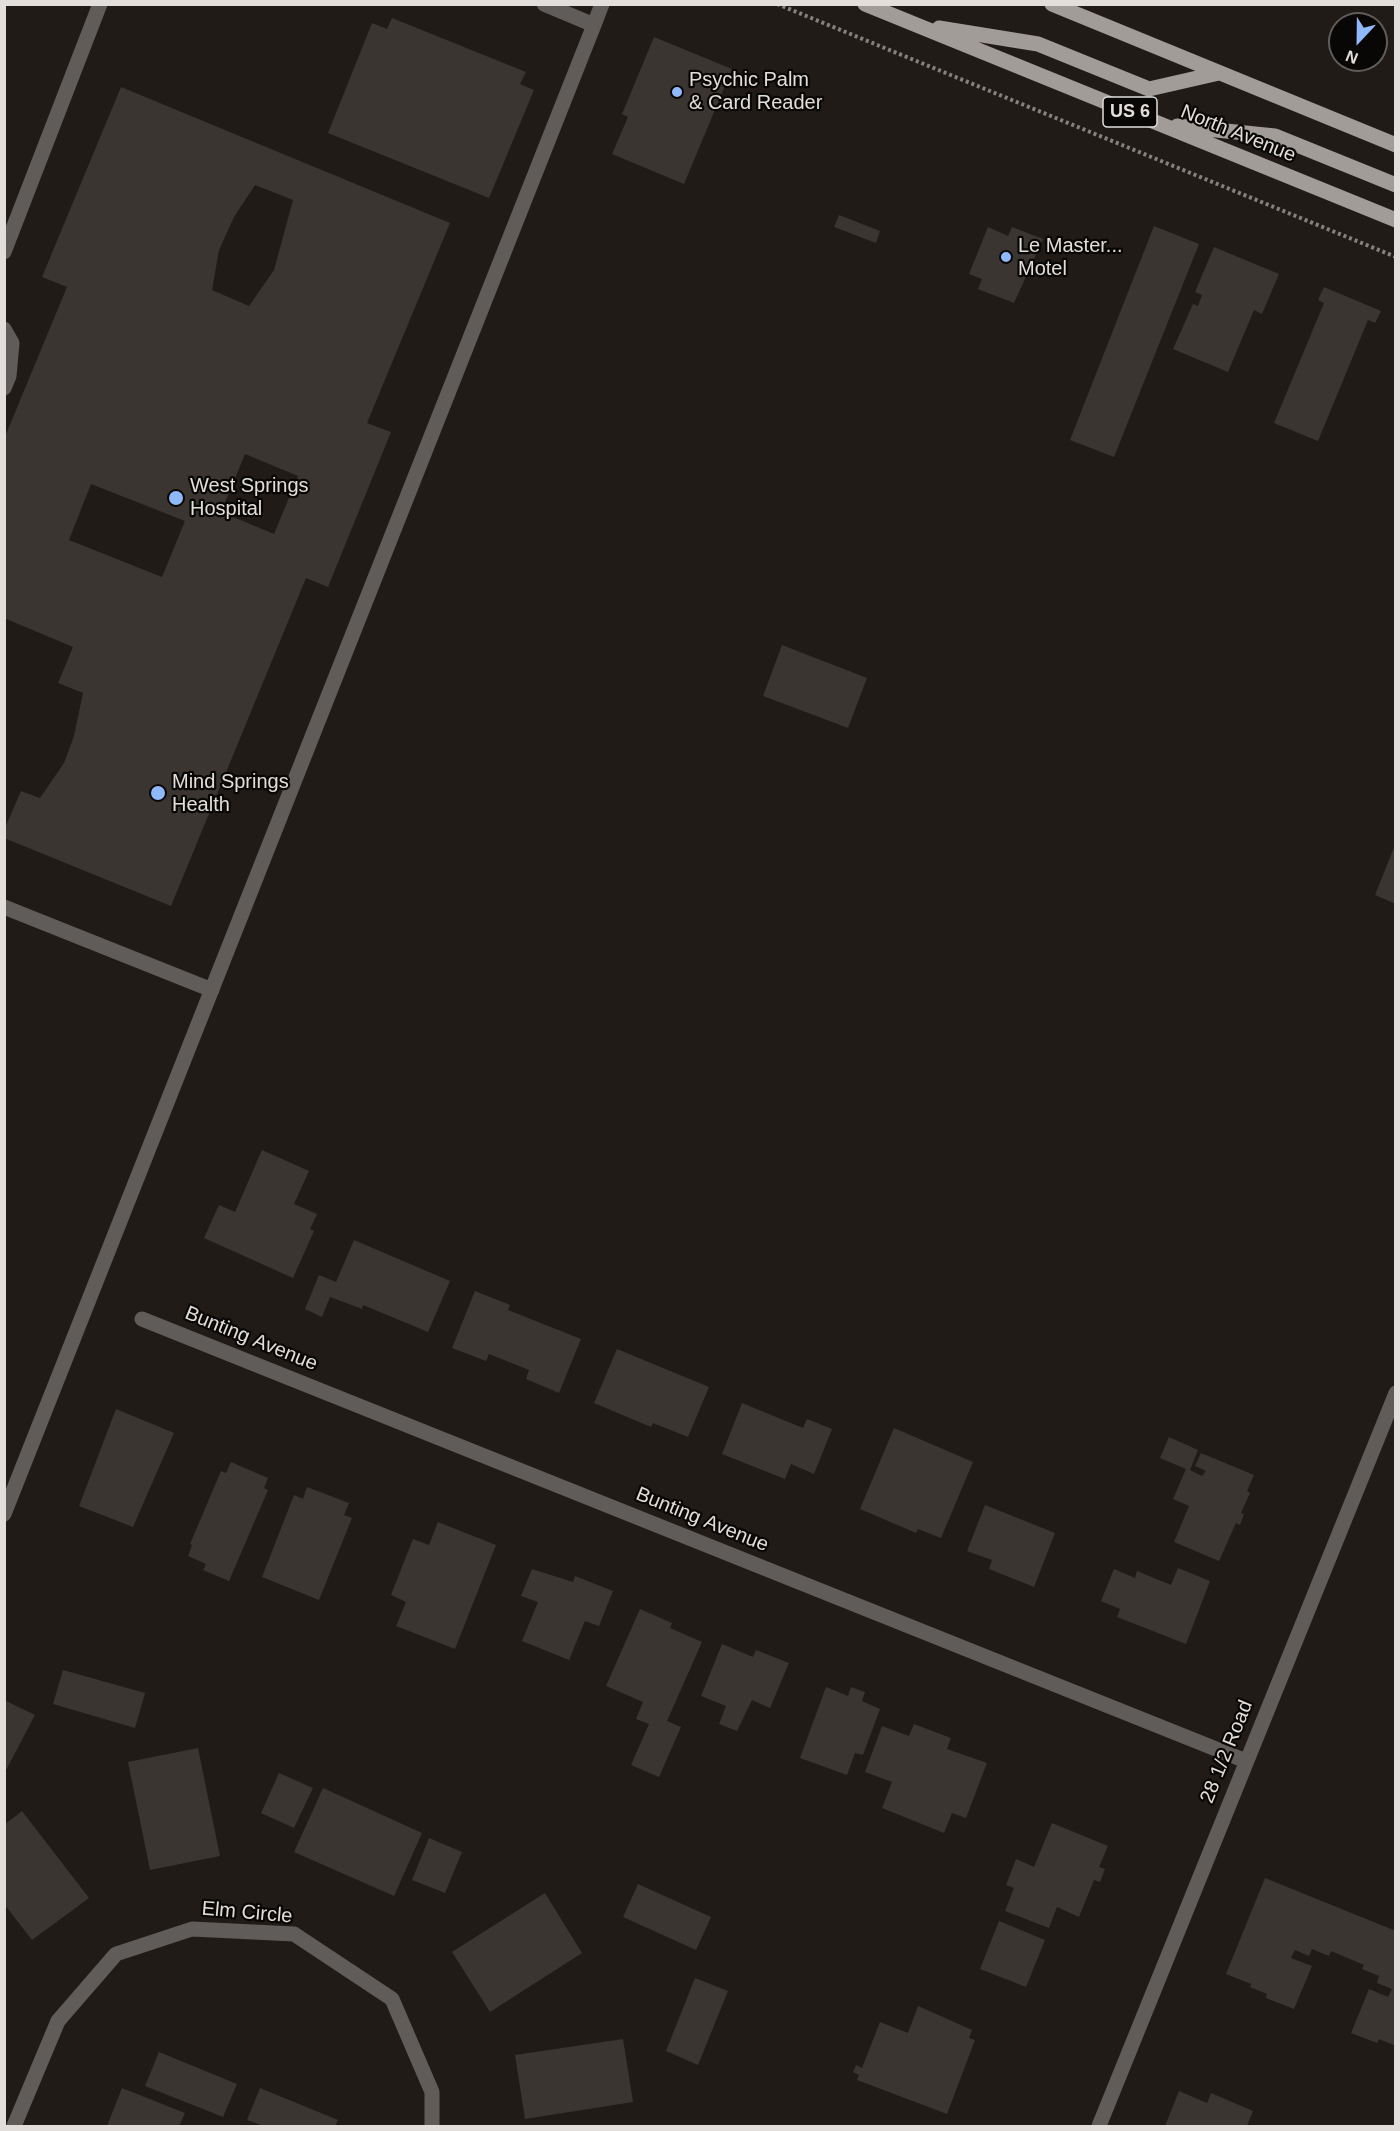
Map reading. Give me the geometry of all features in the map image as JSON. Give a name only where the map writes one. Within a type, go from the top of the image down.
[{"type":"main road","name":"North Avenue","points":[[865,4],[1395,220]]},
{"type":"main road","points":[[1052,4],[1395,145]]},
{"type":"main road","points":[[913,24],[1038,44],[1149,89],[1219,73]]},
{"type":"main road","points":[[1161,125],[1275,136],[1395,185]]},
{"type":"street","points":[[4,252],[100,4]]},
{"type":"street","points":[[544,4],[594,25]]},
{"type":"street","points":[[4,1514],[602,4]]},
{"type":"street","points":[[4,329],[12,343],[9,376],[4,388]]},
{"type":"street","points":[[4,906],[212,990]]},
{"type":"street","name":"Bunting Avenue","points":[[142,1318],[1246,1761]]},
{"type":"street","name":"28 1/2 Road","points":[[1099,2127],[1395,1393]]},
{"type":"street","name":"Elm Circle","points":[[14,2127],[58,2021],[116,1954],[192,1929],[294,1934],[392,1999],[432,2092],[432,2127]]},
{"type":"path","points":[[777,4],[1395,257]]},
{"type":"building","points":[[392,18],[526,72],[520,84],[534,90],[489,198],[328,133],[372,23],[387,29]]},
{"type":"building","name":"Psychic Palm & Card Reader","points":[[654,37],[732,69],[684,184],[612,154],[628,117],[622,114]]},
{"type":"building","name":"West Springs Hospital","points":[[121,87],[450,223],[367,423],[391,432],[328,587],[306,578],[171,906],[4,838],[4,830],[21,791],[40,798],[64,763],[74,736],[83,693],[58,683],[73,647],[4,618],[4,439],[67,287],[42,277]],"holes":[[[255,185],[293,200],[274,270],[249,306],[212,290],[219,250],[234,217]],[[245,454],[298,476],[274,534],[221,512]],[[91,484],[185,521],[162,577],[69,540]]]},
{"type":"building","points":[[839,215],[880,231],[876,243],[834,227]]},
{"type":"building","points":[[1154,226],[1199,244],[1114,457],[1070,440]]},
{"type":"building","name":"Le Master... Motel","points":[[988,227],[1008,236],[1012,227],[1043,239],[1014,303],[978,289],[982,279],[969,274]]},
{"type":"building","points":[[1214,247],[1279,274],[1262,314],[1254,310],[1228,372],[1173,349],[1193,304],[1198,306],[1202,295],[1195,292]]},
{"type":"building","points":[[1324,287],[1381,311],[1375,323],[1368,320],[1318,441],[1274,423],[1324,303],[1318,300]]},
{"type":"building","points":[[782,645],[867,678],[848,728],[763,696]]},
{"type":"building","points":[[1396,845],[1396,904],[1375,895]]},
{"type":"building","points":[[262,1150],[309,1171],[294,1204],[317,1214],[310,1229],[314,1231],[293,1278],[204,1238],[219,1205],[235,1212]]},
{"type":"building","points":[[354,1240],[450,1281],[428,1332],[363,1305],[362,1309],[330,1297],[322,1317],[305,1309],[319,1275],[336,1282]]},
{"type":"building","points":[[475,1291],[510,1305],[508,1310],[581,1339],[559,1393],[526,1379],[529,1370],[489,1354],[486,1361],[452,1348]]},
{"type":"building","points":[[617,1349],[709,1387],[688,1437],[653,1423],[651,1427],[594,1403]]},
{"type":"building","points":[[742,1403],[803,1428],[807,1419],[832,1429],[814,1474],[791,1464],[785,1479],[722,1454]]},
{"type":"building","points":[[116,1409],[174,1433],[133,1527],[79,1506]]},
{"type":"building","points":[[894,1428],[973,1462],[941,1538],[918,1529],[916,1533],[860,1509]]},
{"type":"building","points":[[1169,1437],[1198,1450],[1190,1470],[1202,1476],[1206,1471],[1195,1466],[1201,1453],[1254,1475],[1247,1491],[1250,1493],[1241,1513],[1244,1514],[1240,1525],[1236,1523],[1219,1561],[1174,1542],[1189,1506],[1173,1499],[1186,1469],[1160,1458]]},
{"type":"building","points":[[231,1462],[268,1478],[264,1488],[268,1490],[229,1581],[203,1570],[206,1564],[188,1556],[192,1545],[190,1544],[221,1471],[226,1473]]},
{"type":"building","points":[[307,1487],[349,1503],[344,1515],[352,1518],[319,1600],[262,1577],[294,1495],[303,1499]]},
{"type":"building","points":[[985,1505],[1055,1533],[1034,1587],[989,1569],[992,1560],[967,1551]]},
{"type":"building","points":[[438,1522],[496,1545],[455,1649],[396,1626],[406,1602],[391,1595],[413,1539],[429,1545]]},
{"type":"building","points":[[1178,1568],[1210,1581],[1186,1644],[1117,1617],[1120,1609],[1101,1601],[1114,1569],[1135,1578],[1137,1571],[1171,1585]]},
{"type":"building","points":[[532,1569],[573,1582],[575,1576],[613,1591],[599,1626],[585,1621],[569,1660],[522,1641],[538,1602],[521,1596]]},
{"type":"building","points":[[640,1609],[672,1623],[670,1628],[702,1642],[667,1721],[681,1727],[659,1777],[631,1765],[649,1724],[636,1719],[643,1702],[606,1686]]},
{"type":"building","points":[[722,1644],[753,1657],[756,1650],[789,1663],[770,1708],[752,1700],[737,1731],[719,1724],[726,1706],[701,1696]]},
{"type":"building","points":[[63,1670],[145,1693],[135,1728],[53,1704]]},
{"type":"building","points":[[826,1687],[848,1696],[851,1687],[865,1692],[862,1701],[880,1709],[863,1755],[855,1753],[847,1775],[800,1758]]},
{"type":"building","points":[[4,1700],[35,1715],[4,1774]]},
{"type":"building","points":[[914,1724],[951,1738],[947,1749],[987,1763],[966,1818],[952,1813],[944,1833],[882,1808],[892,1782],[865,1772],[882,1726],[909,1736]]},
{"type":"building","points":[[198,1748],[220,1856],[150,1870],[128,1762]]},
{"type":"building","points":[[279,1773],[313,1788],[294,1828],[261,1813]]},
{"type":"building","points":[[323,1788],[422,1833],[394,1896],[294,1852]]},
{"type":"building","points":[[22,1811],[89,1898],[32,1940],[4,1904],[4,1825]]},
{"type":"building","points":[[1052,1823],[1108,1846],[1099,1867],[1105,1869],[1100,1882],[1094,1880],[1079,1917],[1057,1907],[1049,1928],[1005,1911],[1014,1888],[1006,1885],[1016,1859],[1034,1867]]},
{"type":"building","points":[[429,1838],[462,1852],[445,1893],[412,1880]]},
{"type":"building","points":[[1265,1878],[1396,1931],[1396,2046],[1379,2039],[1377,2043],[1351,2033],[1369,1989],[1388,1997],[1392,1989],[1377,1983],[1379,1976],[1362,1969],[1364,1965],[1331,1951],[1329,1956],[1312,1949],[1309,1956],[1295,1950],[1291,1958],[1312,1966],[1294,2009],[1266,1998],[1267,1994],[1250,1987],[1251,1984],[1226,1974]]},
{"type":"building","points":[[638,1884],[711,1917],[696,1950],[623,1917]]},
{"type":"building","points":[[545,1893],[582,1953],[490,2012],[452,1952]]},
{"type":"building","points":[[999,1921],[1045,1940],[1026,1987],[980,1969]]},
{"type":"building","points":[[695,1978],[728,1991],[698,2065],[666,2051]]},
{"type":"building","points":[[918,2006],[972,2030],[969,2038],[975,2040],[947,2114],[857,2080],[859,2075],[853,2072],[856,2065],[862,2068],[880,2022],[908,2033]]},
{"type":"building","points":[[623,2039],[633,2102],[525,2119],[515,2055]]},
{"type":"building","points":[[159,2052],[237,2084],[223,2117],[145,2086]]},
{"type":"building","points":[[122,2088],[185,2113],[179,2126],[107,2126]]},
{"type":"building","points":[[260,2088],[338,2120],[335,2126],[264,2126],[247,2120]]},
{"type":"building","points":[[1179,2091],[1207,2103],[1211,2093],[1253,2111],[1247,2126],[1165,2126]]},
{"type":"place","name":"Psychic Palm & Card Reader","points":[[677,92]]},
{"type":"place","name":"Le Master... Motel","points":[[1006,257]]},
{"type":"place","name":"West Springs Hospital","points":[[176,498]]},
{"type":"place","name":"Mind Springs Health","points":[[158,793]]}]
